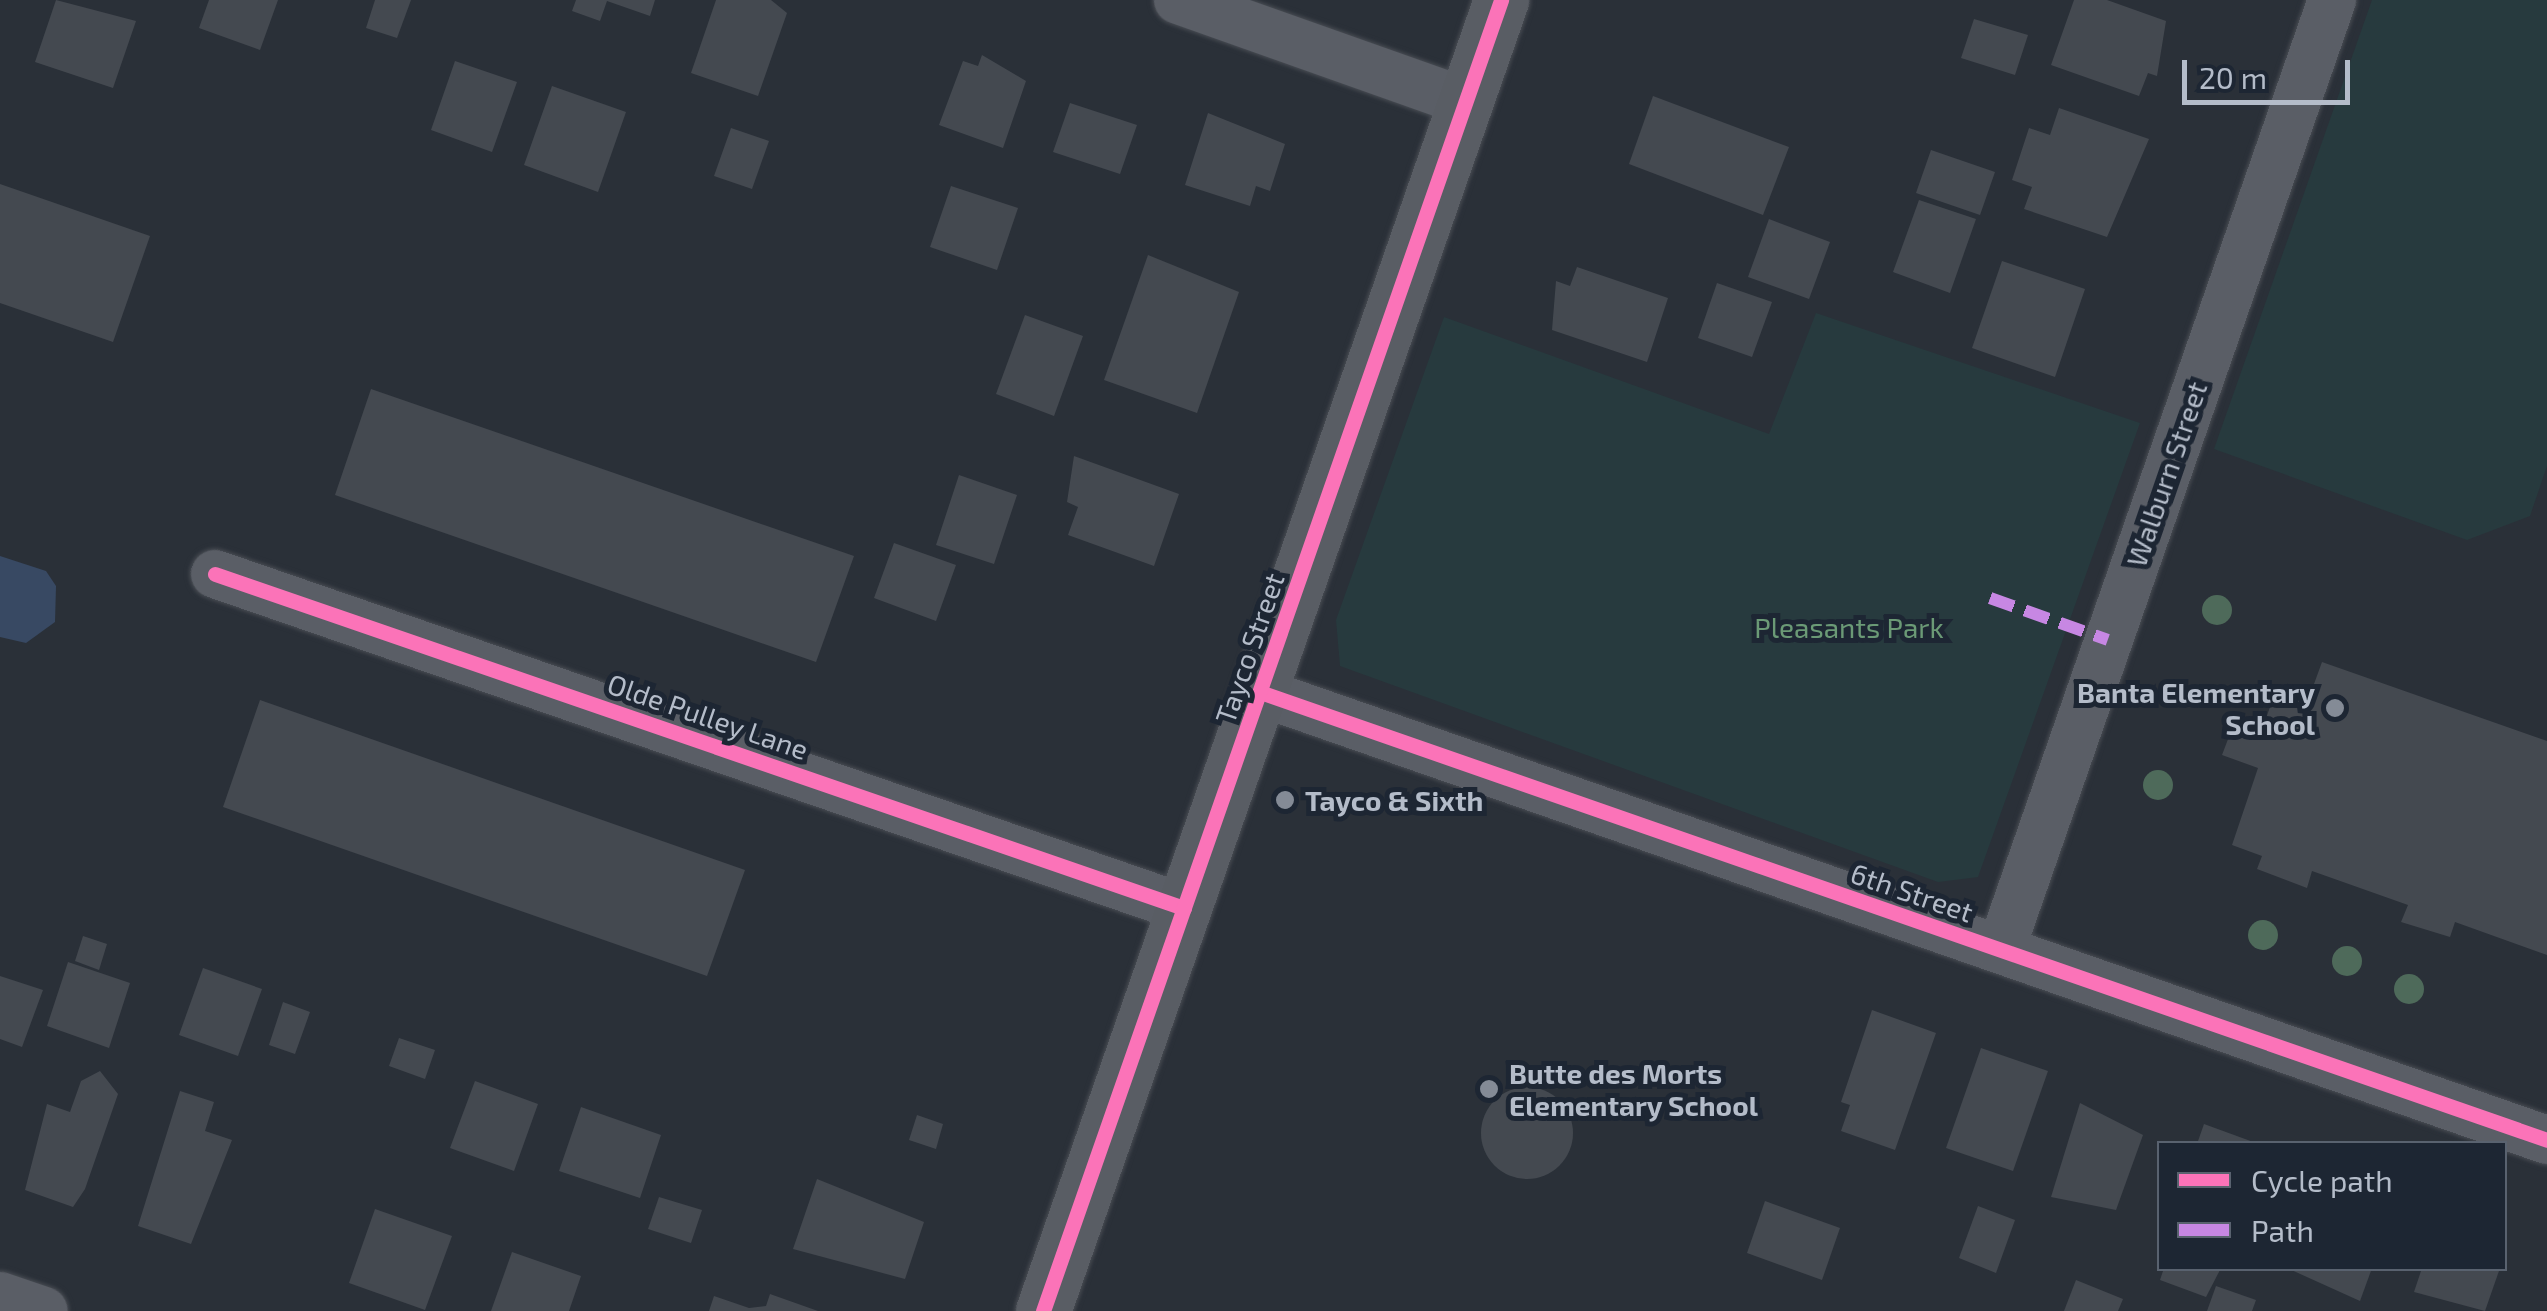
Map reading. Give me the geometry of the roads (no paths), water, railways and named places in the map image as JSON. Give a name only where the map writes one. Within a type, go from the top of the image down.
[{"type":"street","points":[[1178,0],[1464,101]]},
{"type":"street","name":"Tayco Street","points":[[1042,1311],[1501,0]]},
{"type":"street","name":"Walburn Street","points":[[2001,949],[2332,0]]},
{"type":"street","name":"Olde Pulley Lane","points":[[215,574],[1184,908]]},
{"type":"street","name":"6th Street","points":[[1260,692],[2547,1140]]},
{"type":"street","points":[[0,1296],[44,1311]]},
{"type":"water","points":[[0,556],[46,571],[56,586],[55,622],[26,643],[0,637]]},
{"type":"place","name":"Banta Elementary School","points":[[2335,708]]},
{"type":"place","name":"Tayco & Sixth","points":[[1285,800]]},
{"type":"place","name":"Butte des Morts Elementary School","points":[[1489,1089]]},
{"type":"park label","name":"Pleasants Park","points":[[1849,627]]}]
